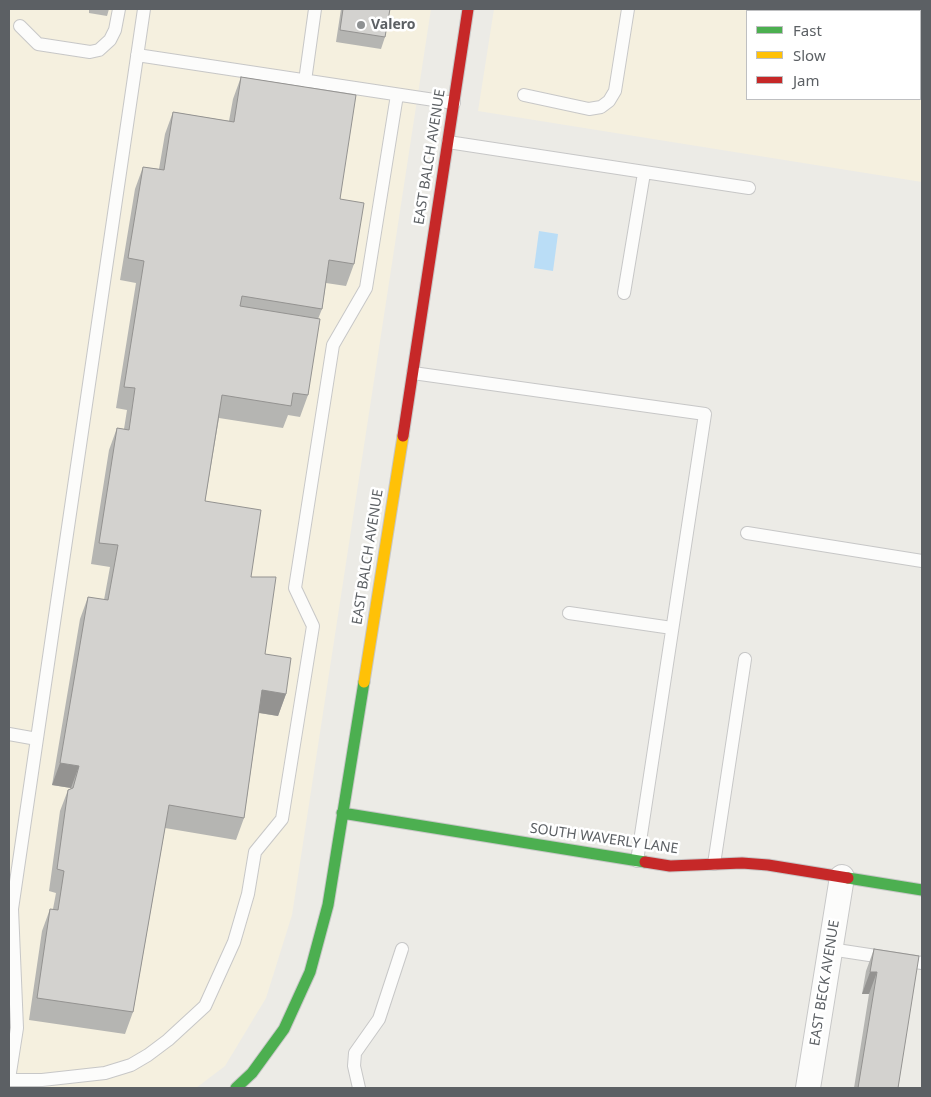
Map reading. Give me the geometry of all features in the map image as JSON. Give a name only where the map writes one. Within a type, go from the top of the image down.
[{"type":"street","name":"EAST BALCH AVENUE","points":[[236,1088],[252,1072],[284,1029],[310,972],[328,905],[413,373],[468,9]]},
{"type":"street","name":"SOUTH WAVERLY LANE","points":[[342,813],[670,866],[742,863],[768,865],[922,890]]},
{"type":"street","name":"EAST BECK AVENUE","points":[[808,1088],[842,877]]},
{"type":"lane","points":[[20,26],[38,44],[90,52],[99,50],[110,40],[115,30],[119,9]]},
{"type":"lane","points":[[144,9],[37,739],[10,909],[17,1028],[9,1080],[42,1080],[105,1073],[131,1065],[148,1055],[168,1040],[205,1006],[234,942],[248,894],[255,852],[282,819],[313,626],[295,588],[296,578],[334,345],[366,288],[397,95]]},
{"type":"lane","points":[[305,80],[315,9]]},
{"type":"lane","points":[[524,95],[589,110],[601,107],[609,101],[615,91],[628,9]]},
{"type":"lane","points":[[137,55],[454,103]]},
{"type":"lane","points":[[448,142],[749,188]]},
{"type":"lane","points":[[624,293],[644,173]]},
{"type":"lane","points":[[413,373],[705,414],[637,861]]},
{"type":"lane","points":[[747,533],[922,561]]},
{"type":"lane","points":[[569,613],[672,628]]},
{"type":"lane","points":[[714,864],[745,659]]},
{"type":"lane","points":[[9,734],[37,739]]},
{"type":"lane","points":[[359,1088],[354,1066],[355,1053],[379,1019],[402,949]]},
{"type":"lane","points":[[830,949],[922,963]]},
{"type":"shaded area","points":[[9,9],[431,9],[292,915],[266,998],[225,1066],[196,1088],[9,1088]]},
{"type":"shaded area","points":[[494,9],[922,9],[922,182],[478,111]]},
{"type":"water","points":[[539,231],[558,234],[553,271],[534,268]]},
{"type":"building","name":"Valero","points":[[343,9],[390,9],[385,37],[340,30]]},
{"type":"building","points":[[241,77],[356,95],[340,199],[364,203],[354,264],[329,260],[322,309],[242,296],[240,306],[320,319],[308,395],[293,393],[291,406],[222,395],[205,501],[261,510],[251,577],[276,577],[265,654],[291,658],[286,694],[262,690],[244,818],[169,805],[133,1012],[37,998],[50,909],[58,910],[64,871],[57,869],[68,790],[73,788],[79,766],[60,763],[88,597],[108,600],[118,545],[99,543],[117,428],[129,430],[135,388],[124,387],[144,261],[128,258],[143,167],[164,170],[173,112],[234,122]]},
{"type":"building","points":[[874,949],[919,956],[898,1088],[858,1088],[877,972],[870,972]]},
{"type":"traffic: fast","points":[[236,1088],[252,1073],[284,1029],[310,972],[328,905],[364,682]]},
{"type":"traffic: fast","points":[[342,813],[645,862]]},
{"type":"traffic: fast","points":[[848,878],[922,890]]},
{"type":"traffic: slow","points":[[364,682],[403,436]]},
{"type":"traffic: jam","points":[[403,436],[468,9]]},
{"type":"traffic: jam","points":[[645,862],[670,866],[742,863],[768,865],[848,878]]},
{"type":"place","name":"Valero","points":[[361,25]]}]
